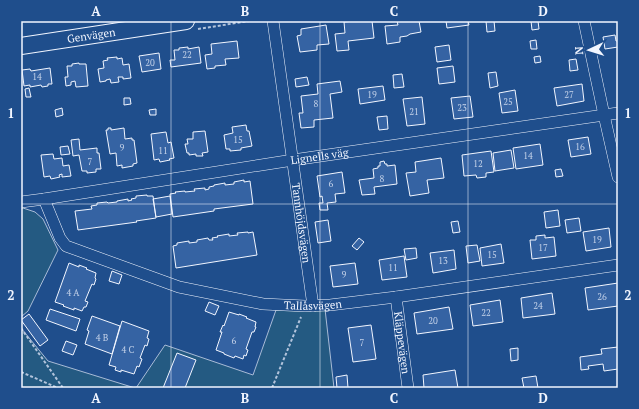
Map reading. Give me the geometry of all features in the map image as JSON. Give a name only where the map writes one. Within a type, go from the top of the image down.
[{"type":"street","name":"Genvägen","points":[[21,46],[186,21]]},
{"type":"street","name":"Tannhöjdsvägen","points":[[273,21],[293,160],[309,306]]},
{"type":"street","points":[[584,21],[618,177]]},
{"type":"street","name":"Lignells väg","points":[[21,202],[293,160],[618,113]]},
{"type":"street","name":"Tallåsvägen","points":[[44,199],[60,238],[66,246],[179,287],[264,304],[309,306],[330,305],[618,265]]},
{"type":"street","name":"Kläppevägen","points":[[396,297],[408,388]]},
{"type":"path","points":[[272,388],[309,306]]},
{"type":"path","points":[[21,330],[63,388]]},
{"type":"path","points":[[21,372],[58,388]]},
{"type":"shaded area","points":[[23,208],[35,212],[43,219],[58,250],[28,311],[21,317],[21,209]]},
{"type":"shaded area","points":[[325,309],[334,388],[136,388],[165,345],[253,375],[276,310]]},
{"type":"shaded area","points":[[21,328],[48,361],[135,388],[21,387]]},
{"type":"building","points":[[372,21],[374,38],[348,41],[349,50],[337,51],[335,34],[345,33],[344,22]]},
{"type":"building","points":[[397,21],[419,21],[421,32],[400,37],[400,42],[387,44],[385,26],[398,25]]},
{"type":"building","points":[[446,21],[468,21],[469,25],[447,28]]},
{"type":"building","points":[[486,21],[494,21],[495,31],[487,32]]},
{"type":"building","points":[[531,21],[538,21],[539,29],[532,30]]},
{"type":"building","points":[[326,25],[329,44],[317,45],[317,50],[300,52],[297,36],[301,35],[301,29]]},
{"type":"building","points":[[615,35],[616,41],[618,41],[618,47],[605,49],[603,37]]},
{"type":"building","points":[[536,40],[537,49],[531,49],[530,41]]},
{"type":"building","points":[[237,41],[239,58],[225,59],[226,65],[215,66],[215,68],[207,69],[205,55],[212,54],[211,44]]},
{"type":"building","points":[[449,45],[451,60],[437,62],[435,47]]},
{"type":"building","points":[[188,47],[188,49],[199,47],[201,63],[171,67],[170,60],[175,60],[174,50]]},
{"type":"building","points":[[159,53],[161,69],[142,72],[139,56]]},
{"type":"building","points":[[540,56],[541,62],[535,63],[534,57]]},
{"type":"building","points":[[117,57],[117,59],[122,58],[123,65],[129,64],[131,78],[123,79],[123,77],[118,77],[119,82],[111,83],[110,79],[100,82],[98,69],[104,68],[103,61],[108,60],[107,58]]},
{"type":"building","points":[[576,59],[578,70],[570,71],[569,60]]},
{"type":"building","points":[[72,64],[86,64],[88,86],[76,87],[75,81],[71,82],[71,85],[66,86],[65,77],[68,77],[67,66],[72,66]]},
{"type":"building","points":[[453,66],[455,82],[439,84],[437,68]]},
{"type":"building","points":[[50,68],[52,84],[42,87],[41,85],[30,87],[30,85],[24,86],[22,70],[30,69],[31,71]]},
{"type":"building","points":[[496,72],[498,86],[490,88],[488,73]]},
{"type":"building","points":[[402,74],[404,87],[394,88],[393,75]]},
{"type":"building","points":[[307,77],[309,85],[296,87],[295,79]]},
{"type":"building","points":[[340,81],[342,92],[330,94],[333,118],[314,120],[314,127],[301,128],[299,113],[303,113],[301,96],[318,94],[317,84]]},
{"type":"building","points":[[582,84],[584,101],[557,106],[554,88]]},
{"type":"building","points":[[383,86],[385,100],[360,104],[358,89]]},
{"type":"building","points":[[29,88],[31,97],[26,97],[25,89]]},
{"type":"building","points":[[515,90],[518,111],[502,113],[499,93]]},
{"type":"building","points":[[470,96],[473,117],[454,119],[451,98]]},
{"type":"building","points":[[422,97],[425,124],[407,126],[403,99]]},
{"type":"building","points":[[124,98],[130,98],[131,104],[124,105]]},
{"type":"building","points":[[62,108],[63,115],[56,117],[55,110]]},
{"type":"building","points":[[156,109],[156,115],[150,115],[149,110]]},
{"type":"building","points":[[387,116],[388,129],[379,130],[377,117]]},
{"type":"building","points":[[246,125],[247,131],[249,131],[252,146],[241,148],[241,150],[230,151],[230,149],[226,149],[224,135],[233,133],[232,127]]},
{"type":"building","points":[[108,128],[111,128],[111,130],[124,128],[125,139],[132,138],[132,140],[134,140],[137,163],[133,164],[133,166],[122,168],[122,165],[117,166],[116,153],[110,154],[106,130],[108,130]]},
{"type":"building","points":[[205,131],[208,152],[202,153],[203,156],[196,156],[196,154],[189,155],[185,144],[188,144],[187,139],[193,139],[193,132]]},
{"type":"building","points":[[166,132],[168,143],[171,142],[174,158],[160,162],[159,159],[154,160],[151,134]]},
{"type":"building","points":[[588,137],[591,154],[571,157],[568,140]]},
{"type":"building","points":[[79,139],[80,150],[97,148],[101,169],[96,169],[96,172],[87,173],[87,171],[82,171],[79,155],[73,156],[71,140]]},
{"type":"building","points":[[540,144],[543,165],[516,169],[513,148]]},
{"type":"building","points":[[68,146],[70,154],[61,155],[60,147]]},
{"type":"building","points":[[511,150],[514,168],[495,171],[493,153]]},
{"type":"building","points":[[491,151],[494,172],[486,173],[486,177],[477,178],[476,175],[464,176],[462,155]]},
{"type":"building","points":[[53,154],[54,159],[62,158],[63,166],[69,165],[71,176],[62,177],[62,174],[59,175],[60,177],[51,179],[50,176],[44,177],[41,155]]},
{"type":"building","points":[[441,158],[444,178],[427,180],[429,193],[410,196],[406,173],[416,172],[415,162]]},
{"type":"building","points":[[384,161],[387,166],[395,165],[397,184],[374,187],[375,194],[362,195],[359,180],[374,178],[373,169],[378,168],[378,166],[380,166],[380,162]]},
{"type":"building","points":[[561,169],[563,176],[556,177],[555,170]]},
{"type":"building","points":[[342,172],[345,193],[335,194],[336,202],[327,203],[328,210],[320,210],[319,203],[323,203],[322,196],[320,197],[317,176]]},
{"type":"building","points":[[244,180],[244,182],[250,181],[253,204],[214,209],[214,211],[173,217],[170,194],[176,193],[175,192],[195,191],[194,189],[205,188],[205,190],[214,185],[225,183],[225,185],[234,184],[234,182]]},
{"type":"building","points":[[136,196],[153,196],[156,218],[78,230],[75,211],[92,209],[91,206],[97,205],[97,203],[117,202],[128,199],[128,201],[136,198]]},
{"type":"building","points":[[170,196],[172,214],[156,217],[153,199]]},
{"type":"building","points":[[558,210],[560,226],[546,228],[544,212]]},
{"type":"building","points":[[579,218],[581,231],[567,233],[565,220]]},
{"type":"building","points":[[328,220],[331,241],[318,243],[315,222]]},
{"type":"building","points":[[458,221],[460,232],[453,233],[451,222]]},
{"type":"building","points":[[609,228],[611,247],[586,251],[583,232]]},
{"type":"building","points":[[253,232],[257,255],[176,268],[173,246],[177,245],[177,243],[189,241],[189,243],[197,242],[197,240],[208,238],[209,240],[213,240],[212,238],[218,237],[217,236],[229,234],[229,236],[238,235],[237,233]]},
{"type":"building","points":[[545,235],[545,238],[554,237],[556,256],[532,259],[530,240],[536,240],[536,236]]},
{"type":"building","points":[[359,238],[364,242],[357,250],[352,246]]},
{"type":"building","points":[[501,244],[504,263],[482,266],[480,248]]},
{"type":"building","points":[[477,245],[480,261],[468,263],[466,246]]},
{"type":"building","points":[[416,248],[417,258],[406,260],[404,249]]},
{"type":"building","points":[[454,250],[456,269],[433,273],[430,253]]},
{"type":"building","points":[[404,256],[407,277],[382,280],[379,260]]},
{"type":"building","points":[[69,263],[79,267],[79,265],[96,273],[94,285],[92,284],[85,301],[88,302],[82,311],[74,308],[74,310],[55,302]]},
{"type":"building","points":[[355,263],[358,284],[333,287],[330,266]]},
{"type":"building","points":[[112,271],[122,275],[119,284],[109,281]]},
{"type":"building","points":[[618,283],[618,306],[588,310],[585,288]]},
{"type":"building","points":[[552,293],[555,314],[523,318],[521,298]]},
{"type":"building","points":[[500,300],[503,322],[473,326],[470,305]]},
{"type":"building","points":[[209,302],[219,306],[215,315],[205,311]]},
{"type":"building","points":[[449,307],[453,329],[417,334],[414,313]]},
{"type":"building","points":[[50,309],[80,319],[76,331],[46,320]]},
{"type":"building","points":[[229,312],[239,314],[256,322],[256,327],[254,332],[252,332],[246,349],[248,350],[246,356],[244,355],[243,359],[235,356],[234,358],[216,350],[222,332],[220,332]]},
{"type":"building","points":[[29,314],[48,340],[40,346],[21,320]]},
{"type":"building","points":[[92,316],[120,326],[112,354],[85,344],[89,331],[87,330]]},
{"type":"building","points":[[122,321],[149,331],[147,346],[145,345],[140,358],[142,359],[139,367],[137,366],[134,374],[121,370],[121,372],[115,370],[116,367],[109,365]]},
{"type":"building","points":[[371,325],[376,359],[353,362],[348,328]]},
{"type":"building","points":[[66,341],[77,345],[73,355],[62,351]]},
{"type":"building","points":[[618,347],[618,369],[604,371],[603,364],[588,366],[589,369],[581,370],[580,357],[602,354],[601,349]]},
{"type":"building","points":[[518,348],[518,360],[511,361],[510,349]]},
{"type":"building","points":[[177,353],[196,360],[185,388],[163,388]]},
{"type":"building","points":[[455,370],[458,388],[424,388],[423,375]]},
{"type":"building","points":[[347,375],[348,388],[337,388],[336,377]]},
{"type":"building","points":[[536,376],[538,388],[524,388],[522,378]]}]
